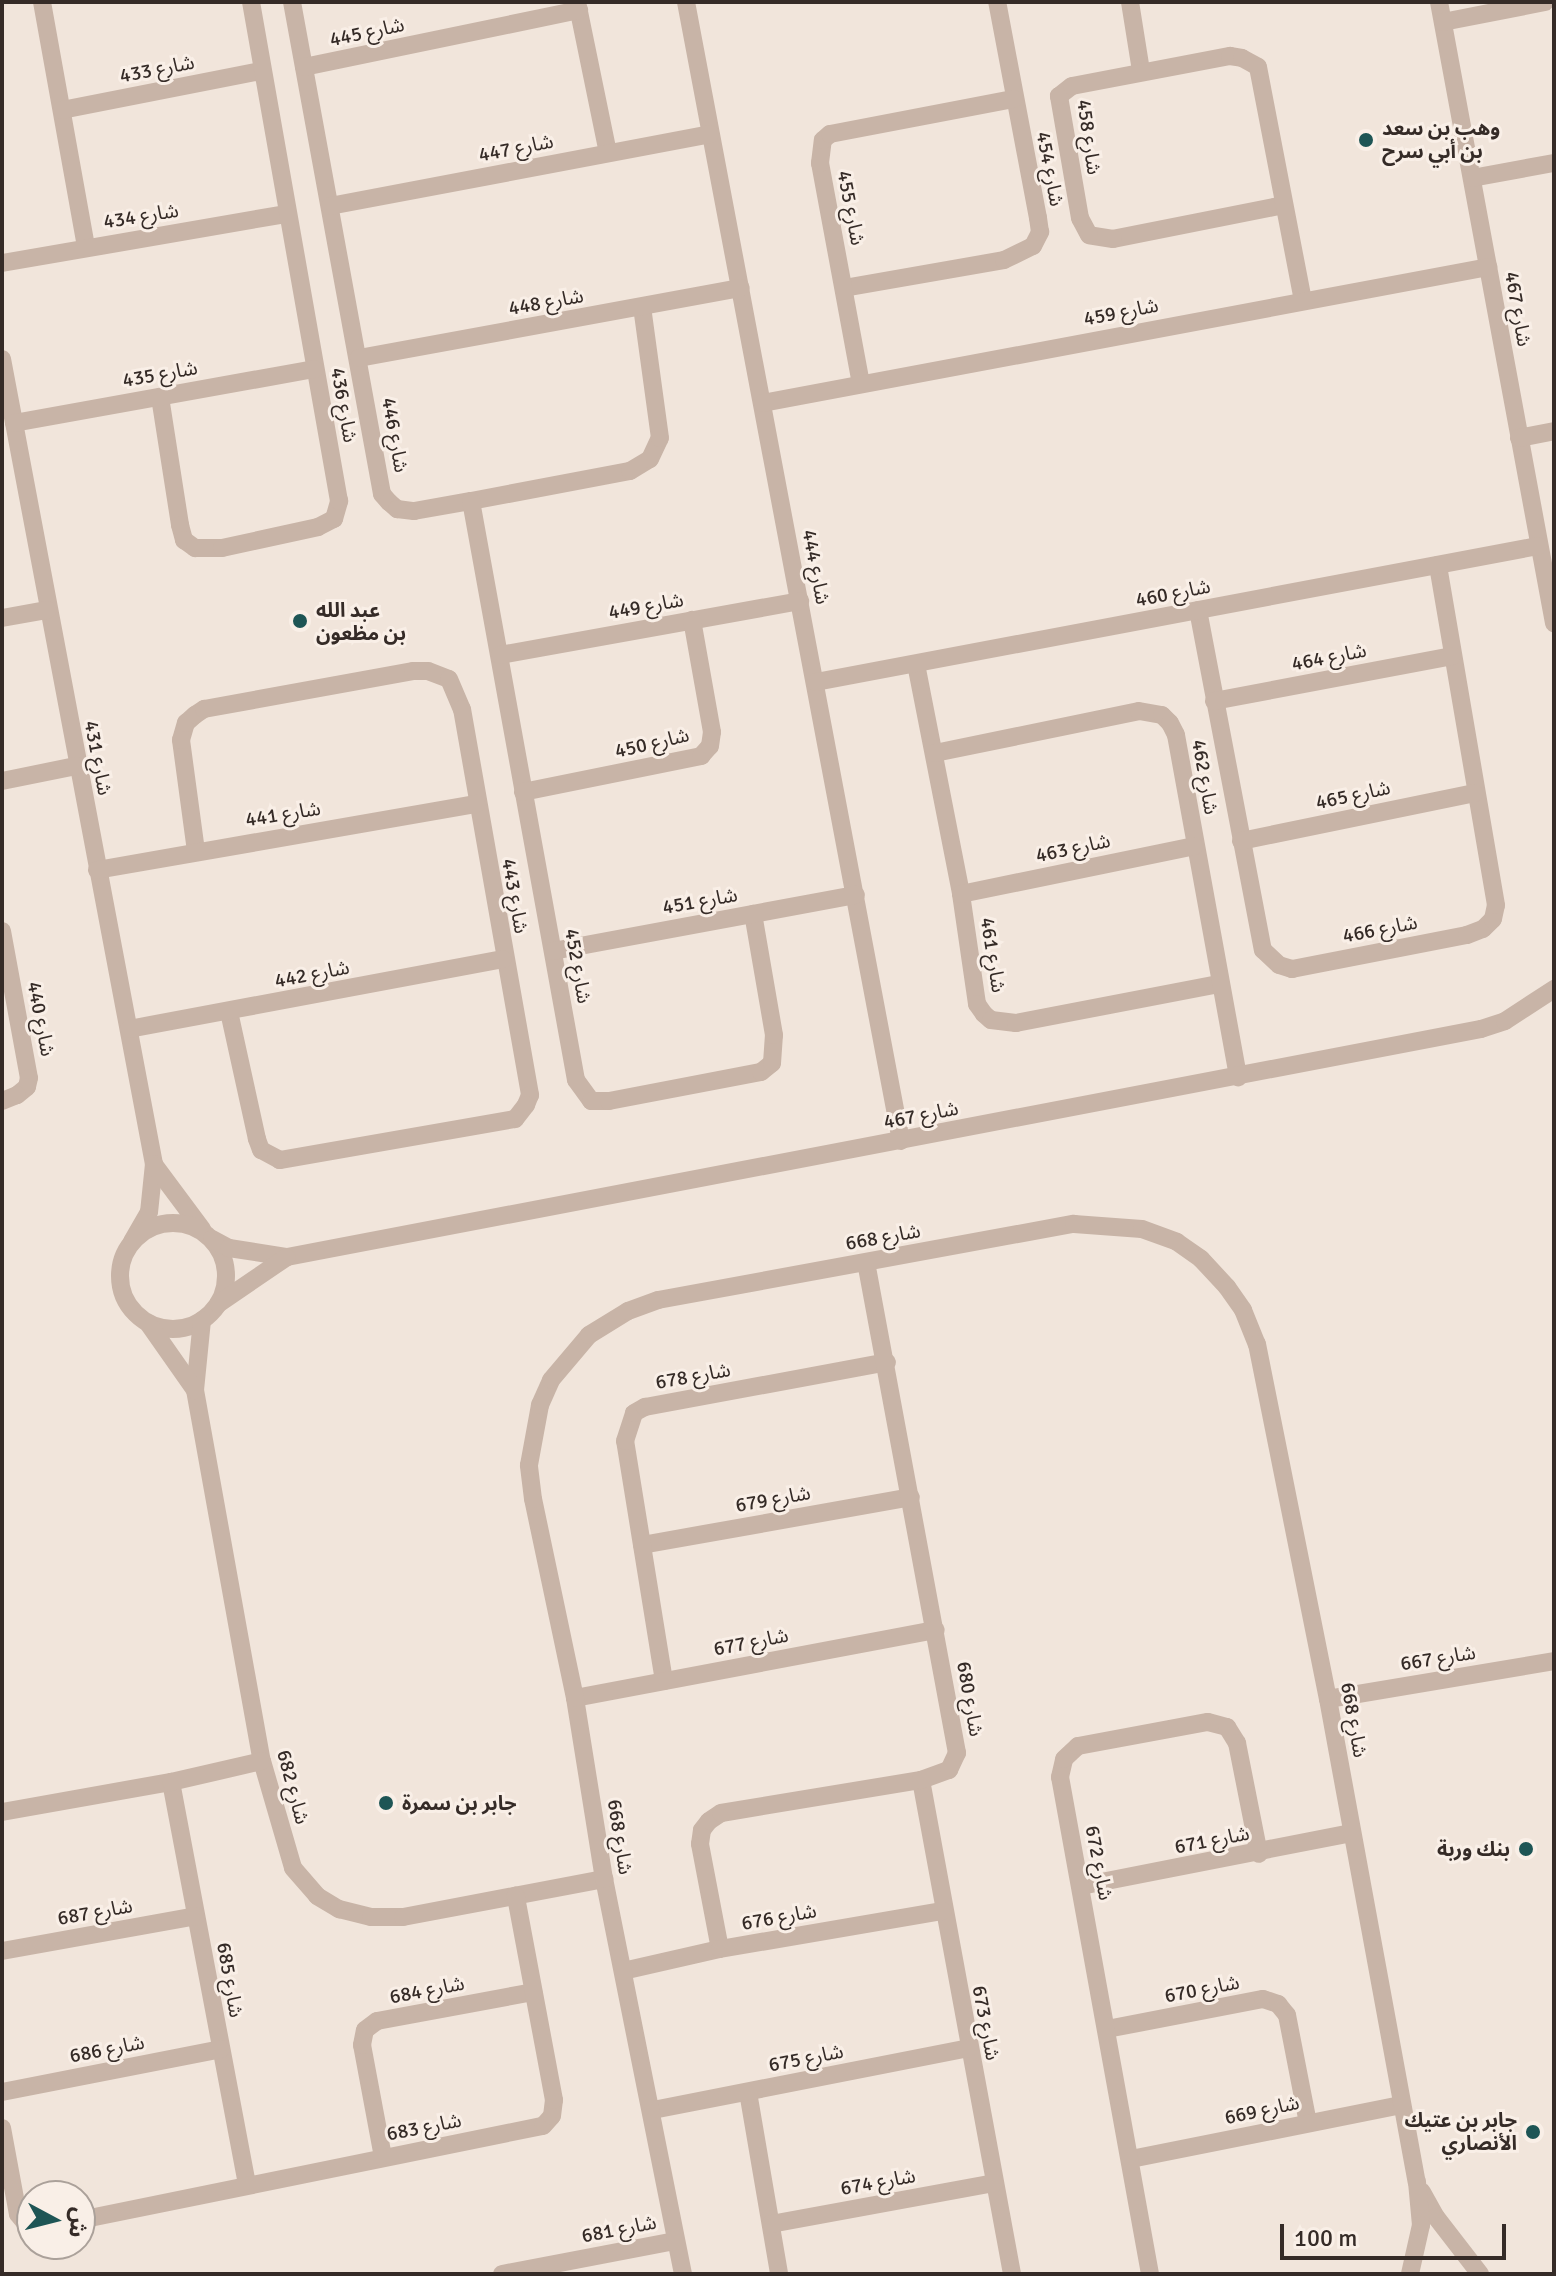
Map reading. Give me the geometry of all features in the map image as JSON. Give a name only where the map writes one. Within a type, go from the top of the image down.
[{"type":"street","points":[[42,2],[86,247]]},
{"type":"street","name":"شارع 436","points":[[160,397],[184,540],[195,548],[222,548],[318,527],[334,519],[339,501],[251,2]]},
{"type":"street","name":"شارع 446","points":[[292,2],[382,494],[397,509],[414,511],[630,471],[650,459],[660,438],[642,307]]},
{"type":"street","name":"شارع 444","points":[[686,2],[901,1141]]},
{"type":"street","name":"شارع 454","points":[[844,288],[1004,260],[1033,246],[1040,232],[1038,218],[997,2]]},
{"type":"street","points":[[1130,2],[1141,71]]},
{"type":"street","name":"شارع 467","points":[[1439,2],[1554,623]]},
{"type":"street","points":[[1443,22],[1544,2]]},
{"type":"street","points":[[578,6],[608,153]]},
{"type":"street","name":"شارع 445","points":[[304,67],[578,6]]},
{"type":"street","name":"شارع 458","points":[[1284,205],[1113,239],[1089,235],[1080,218],[1059,96],[1072,86],[1230,56],[1242,58],[1258,67],[1303,300]]},
{"type":"street","name":"شارع 433","points":[[62,110],[261,71]]},
{"type":"street","name":"شارع 455","points":[[861,384],[820,163],[823,140],[830,134],[1014,99]]},
{"type":"street","name":"شارع 447","points":[[330,206],[710,134]]},
{"type":"street","points":[[1472,178],[1554,163]]},
{"type":"street","name":"شارع 434","points":[[2,263],[287,214]]},
{"type":"street","name":"شارع 459","points":[[763,403],[1488,267]]},
{"type":"street","name":"شارع 448","points":[[359,358],[741,288]]},
{"type":"street","name":"شارع 431","points":[[2,359],[76,766],[154,1164],[149,1212],[132,1242]]},
{"type":"street","name":"شارع 435","points":[[14,423],[314,369]]},
{"type":"street","points":[[1519,438],[1554,431]]},
{"type":"street","name":"شارع 452","points":[[471,501],[576,1080],[591,1101],[609,1101],[761,1072],[772,1063],[774,1035],[753,914]]},
{"type":"street","name":"شارع 460","points":[[816,682],[1538,546]]},
{"type":"street","name":"شارع 466","points":[[1198,610],[1263,950],[1279,965],[1292,969],[1467,935],[1483,929],[1493,919],[1496,905],[1474,793],[1438,565]]},
{"type":"street","name":"شارع 449","points":[[500,655],[800,601]]},
{"type":"street","points":[[2,618],[47,610]]},
{"type":"street","name":"شارع 450","points":[[523,792],[701,756],[710,746],[712,732],[692,620]]},
{"type":"street","name":"شارع 464","points":[[1214,701],[1452,656]]},
{"type":"street","name":"شارع 461","points":[[916,664],[961,894],[977,1004],[991,1020],[1016,1023],[1219,984]]},
{"type":"street","name":"شارع 443","points":[[196,851],[181,740],[186,723],[195,715],[204,709],[413,671],[428,671],[449,679],[459,697],[503,959],[530,1095],[515,1119],[299,1159],[270,1156],[257,1139],[229,1012]]},
{"type":"street","name":"شارع 462","points":[[935,753],[1139,711],[1162,715],[1176,735],[1238,1077]]},
{"type":"street","points":[[2,781],[76,766]]},
{"type":"street","name":"شارع 465","points":[[1241,841],[1474,793]]},
{"type":"street","name":"شارع 441","points":[[97,870],[476,804]]},
{"type":"street","name":"شارع 463","points":[[961,894],[1194,846]]},
{"type":"street","name":"شارع 451","points":[[553,951],[856,895]]},
{"type":"street","name":"شارع 440","points":[[2,937],[29,1078],[27,1087],[2,1101]]},
{"type":"street","name":"شارع 442","points":[[129,1029],[503,959]]},
{"type":"street","name":"شارع 467","points":[[209,1236],[237,1250],[287,1257],[1481,1029],[1505,1021],[1554,989]]},
{"type":"street","name":"شارع 431","points":[[154,1164],[184,1210],[209,1236]]},
{"type":"street","points":[[167,1222],[188,1224],[209,1236],[225,1263],[224,1291],[218,1304],[202,1320],[175,1329],[148,1323],[133,1311],[123,1295],[119,1277],[122,1258],[132,1242],[148,1228],[167,1222]]},
{"type":"street","name":"شارع 668","points":[[683,2274],[653,2110],[604,1879],[575,1698],[529,1465],[540,1405],[551,1380],[589,1335],[643,1306],[685,1293],[1074,1224],[1142,1229],[1177,1242],[1201,1259],[1243,1310],[1257,1344],[1328,1699],[1417,2182],[1421,2225],[1410,2274]]},
{"type":"street","name":"شارع 467","points":[[218,1304],[287,1257]]},
{"type":"street","name":"شارع 680","points":[[720,1949],[700,1844],[702,1830],[709,1821],[721,1813],[921,1780],[949,1770],[957,1753],[887,1362],[866,1263]]},
{"type":"street","name":"شارع 682","points":[[202,1320],[195,1390],[262,1761],[293,1868],[317,1896],[339,1909],[371,1917],[403,1917],[604,1879]]},
{"type":"street","name":"شارع 682","points":[[148,1323],[195,1390]]},
{"type":"street","name":"شارع 678","points":[[664,1681],[625,1441],[634,1413],[645,1407],[887,1362]]},
{"type":"street","name":"شارع 679","points":[[642,1545],[911,1497]]},
{"type":"street","name":"شارع 677","points":[[575,1698],[936,1630]]},
{"type":"street","name":"شارع 667","points":[[1328,1699],[1554,1661]]},
{"type":"street","name":"شارع 672","points":[[1150,2274],[1061,1767],[1069,1751],[1078,1746],[1208,1722],[1227,1727],[1237,1743],[1259,1854]]},
{"type":"street","points":[[2,1812],[171,1782],[262,1761]]},
{"type":"street","name":"شارع 673","points":[[921,1780],[1012,2274]]},
{"type":"street","name":"شارع 685","points":[[171,1782],[247,2185]]},
{"type":"street","name":"شارع 671","points":[[1081,1886],[1259,1854],[1351,1833]]},
{"type":"street","name":"شارع 683","points":[[96,2217],[543,2126],[549,2122],[554,2100],[516,1896]]},
{"type":"street","name":"شارع 676","points":[[623,1971],[720,1949],[943,1911]]},
{"type":"street","name":"شارع 687","points":[[2,1951],[196,1916]]},
{"type":"street","name":"شارع 684","points":[[383,2157],[362,2045],[365,2030],[377,2021],[533,1992]]},
{"type":"street","name":"شارع 670","points":[[1107,2029],[1263,1999],[1278,2004],[1287,2015],[1308,2123]]},
{"type":"street","name":"شارع 675","points":[[653,2110],[969,2048]]},
{"type":"street","name":"شارع 686","points":[[2,2092],[221,2049]]},
{"type":"street","points":[[748,2092],[779,2274]]},
{"type":"street","name":"شارع 669","points":[[1131,2159],[1402,2105]]},
{"type":"street","points":[[2,2128],[16,2203]]},
{"type":"street","name":"شارع 668","points":[[1417,2182],[1436,2217],[1480,2274]]},
{"type":"street","name":"شارع 674","points":[[771,2224],[994,2183]]},
{"type":"street","name":"شارع 681","points":[[502,2274],[572,2268],[675,2241]]},
{"type":"place","name":"وهب بن سعد بن أبي سرح","points":[[1366,140]]},
{"type":"place","name":"عبد الله بن مظعون","points":[[300,621]]},
{"type":"place","name":"جابر بن سمرة","points":[[386,1803]]},
{"type":"place","name":"بنك وربة","points":[[1526,1849]]},
{"type":"place","name":"جابر بن عتيك الأنصاري","points":[[1533,2132]]}]
